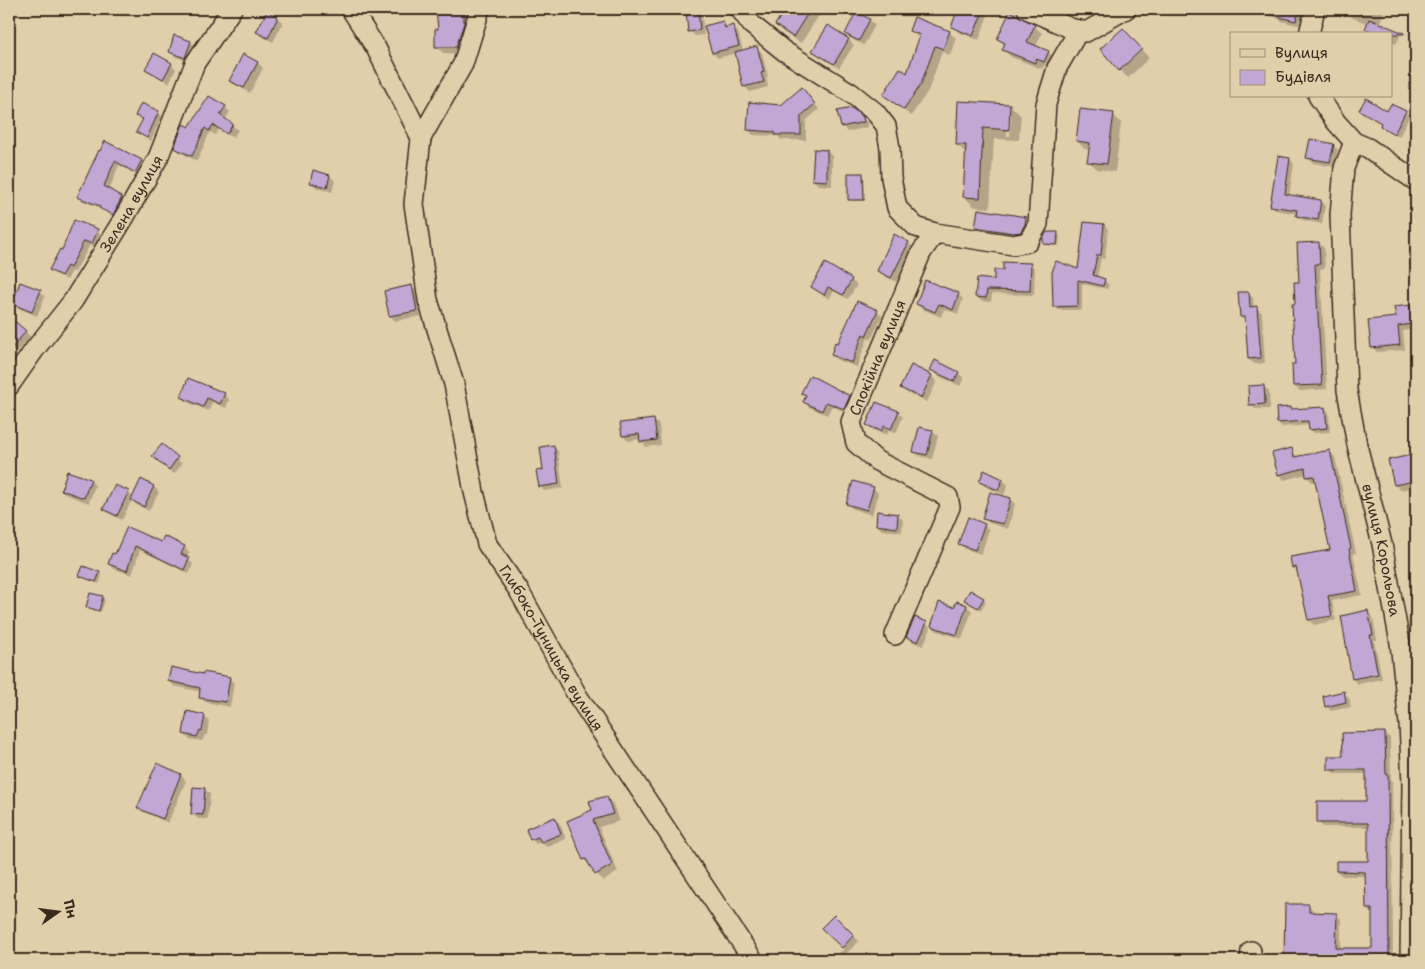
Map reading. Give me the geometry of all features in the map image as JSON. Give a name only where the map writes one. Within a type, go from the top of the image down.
[{"type":"street","name":"Зелена вулиця","points":[[9,386],[73,301],[124,218],[158,158],[195,62],[232,9]]},
{"type":"street","points":[[351,9],[376,48],[421,138]]},
{"type":"street","points":[[421,138],[463,64],[480,9]]},
{"type":"street","points":[[740,9],[752,25],[784,51],[851,93],[875,112],[886,126],[890,148],[891,178],[897,208],[916,226],[935,233],[1013,245],[1028,242],[1038,224],[1046,104],[1057,68],[1080,30]]},
{"type":"street","points":[[1027,9],[1070,28],[1086,32],[1126,9]]},
{"type":"street","points":[[1309,32],[1315,9]]},
{"type":"street","points":[[1319,98],[1336,122],[1354,142],[1368,148],[1416,181]]},
{"type":"street","name":"Глибоко-Туницька вулиця","points":[[421,138],[414,204],[428,300],[454,384],[474,492],[487,544],[519,591],[577,696],[753,960]]},
{"type":"street","name":"вулиця Корольова","points":[[1354,142],[1344,168],[1340,215],[1347,390],[1357,445],[1382,544],[1400,643],[1409,724],[1412,784],[1410,960]]},
{"type":"street","name":"Спокійна вулиця","points":[[895,635],[950,507],[948,496],[878,461],[856,443],[851,422],[921,253],[935,233]]},
{"type":"building","points":[[436,9],[464,9],[464,23],[456,47],[435,47],[435,29],[438,29]]},
{"type":"building","points":[[768,9],[802,9],[808,13],[793,37],[775,25],[780,17]]},
{"type":"building","points":[[958,9],[984,9],[973,36],[951,27]]},
{"type":"building","points":[[1264,9],[1299,9],[1296,21],[1263,13]]},
{"type":"building","points":[[698,10],[700,30],[688,32],[686,11]]},
{"type":"building","points":[[267,11],[278,17],[268,38],[256,32]]},
{"type":"building","points":[[1010,11],[1035,25],[1027,42],[1049,51],[1044,62],[1036,59],[1035,63],[1002,50],[1005,43],[997,39]]},
{"type":"building","points":[[856,12],[870,19],[859,41],[845,34]]},
{"type":"building","points":[[914,17],[950,31],[943,49],[935,46],[921,84],[904,110],[883,95],[900,68],[907,73],[920,35],[909,31]]},
{"type":"building","points":[[1369,19],[1404,34],[1372,32],[1365,29]]},
{"type":"building","points":[[723,21],[725,28],[733,25],[739,46],[712,53],[704,26]]},
{"type":"building","points":[[828,25],[849,39],[834,64],[812,51]]},
{"type":"building","points":[[1123,28],[1142,49],[1119,71],[1100,49]]},
{"type":"building","points":[[174,35],[191,41],[185,58],[169,52]]},
{"type":"building","points":[[757,46],[764,72],[761,73],[764,82],[743,87],[735,52]]},
{"type":"building","points":[[154,53],[172,63],[163,79],[145,69]]},
{"type":"building","points":[[243,54],[258,62],[244,88],[229,81]]},
{"type":"building","points":[[802,87],[815,104],[801,116],[801,135],[775,135],[775,132],[747,130],[749,102],[781,105]]},
{"type":"building","points":[[209,96],[226,106],[220,115],[233,124],[227,134],[213,125],[209,131],[205,128],[192,156],[174,148],[183,124],[189,127]]},
{"type":"building","points":[[1366,98],[1387,111],[1391,104],[1406,111],[1394,134],[1380,126],[1381,123],[1359,110]]},
{"type":"building","points":[[958,101],[1010,104],[1009,130],[983,128],[980,198],[963,197],[966,145],[956,145]]},
{"type":"building","points":[[141,103],[159,111],[147,138],[136,132],[143,119],[135,116]]},
{"type":"building","points":[[852,108],[863,117],[864,122],[841,127],[837,111]]},
{"type":"building","points":[[1080,109],[1114,113],[1107,164],[1087,162],[1090,143],[1076,141]]},
{"type":"building","points":[[1310,139],[1334,144],[1330,162],[1306,158]]},
{"type":"building","points":[[105,141],[142,160],[135,173],[115,161],[104,186],[122,197],[113,215],[99,208],[100,206],[77,197]]},
{"type":"building","points":[[814,149],[827,150],[827,181],[812,180]]},
{"type":"building","points":[[1278,156],[1290,158],[1285,194],[1321,200],[1318,220],[1296,216],[1297,210],[1270,206]]},
{"type":"building","points":[[313,170],[330,175],[327,187],[310,183]]},
{"type":"building","points":[[848,173],[863,173],[864,200],[848,200]]},
{"type":"building","points":[[978,209],[1026,217],[1025,224],[1021,232],[1013,233],[975,227]]},
{"type":"building","points":[[74,220],[98,229],[92,244],[84,241],[70,268],[67,266],[61,276],[49,270],[60,249],[62,250]]},
{"type":"building","points":[[1084,222],[1104,224],[1101,255],[1097,255],[1093,275],[1105,279],[1103,286],[1078,280],[1078,306],[1053,307],[1052,272],[1056,261],[1078,269]]},
{"type":"building","points":[[1047,232],[1058,232],[1057,245],[1043,244],[1043,238]]},
{"type":"building","points":[[894,234],[909,242],[891,278],[877,271]]},
{"type":"building","points":[[1319,242],[1320,264],[1315,264],[1322,385],[1293,386],[1292,364],[1295,364],[1292,304],[1295,304],[1294,282],[1299,282],[1297,243]]},
{"type":"building","points":[[1003,262],[1031,263],[1030,291],[987,290],[986,298],[975,297],[977,278],[994,280],[994,270],[1003,270]]},
{"type":"building","points":[[825,263],[852,279],[843,295],[828,287],[824,295],[811,287]]},
{"type":"building","points":[[925,280],[959,293],[953,310],[939,304],[935,312],[916,304]]},
{"type":"building","points":[[20,282],[41,290],[32,312],[12,304]]},
{"type":"building","points":[[412,285],[417,311],[389,316],[384,291]]},
{"type":"building","points":[[1238,292],[1249,292],[1250,307],[1257,306],[1261,358],[1248,359],[1245,317],[1240,317]]},
{"type":"building","points":[[857,301],[878,310],[866,336],[863,334],[852,363],[831,355],[835,342],[838,343]]},
{"type":"building","points":[[1410,305],[1412,324],[1398,326],[1400,345],[1371,348],[1368,320],[1396,317],[1394,307]]},
{"type":"building","points":[[9,316],[26,331],[9,352]]},
{"type":"building","points":[[935,360],[959,372],[954,381],[930,370]]},
{"type":"building","points":[[911,365],[932,375],[921,398],[900,388]]},
{"type":"building","points":[[810,375],[850,396],[844,409],[826,402],[822,411],[803,402],[806,395],[801,393]]},
{"type":"building","points":[[188,378],[225,393],[220,404],[207,398],[203,407],[181,397]]},
{"type":"building","points":[[1264,385],[1265,404],[1249,405],[1248,386]]},
{"type":"building","points":[[876,402],[899,411],[891,429],[884,426],[881,431],[866,425]]},
{"type":"building","points":[[1290,407],[1290,409],[1325,407],[1327,428],[1309,430],[1308,421],[1277,423],[1276,408]]},
{"type":"building","points":[[654,419],[657,440],[640,442],[639,434],[622,436],[620,423]]},
{"type":"building","points":[[919,427],[933,430],[927,455],[913,452]]},
{"type":"building","points":[[162,444],[178,457],[169,470],[152,456]]},
{"type":"building","points":[[554,445],[559,484],[539,487],[536,471],[543,470],[540,447]]},
{"type":"building","points":[[1292,448],[1294,457],[1330,450],[1351,548],[1349,549],[1357,591],[1328,596],[1332,616],[1308,620],[1296,567],[1292,568],[1290,557],[1330,550],[1314,476],[1306,477],[1305,468],[1278,475],[1272,453]]},
{"type":"building","points":[[1416,454],[1416,471],[1413,472],[1415,481],[1394,485],[1388,460]]},
{"type":"building","points":[[984,470],[1003,479],[998,490],[979,482]]},
{"type":"building","points":[[67,471],[91,479],[84,498],[61,490]]},
{"type":"building","points":[[141,479],[154,486],[144,507],[131,500]]},
{"type":"building","points":[[853,481],[874,487],[867,510],[846,504]]},
{"type":"building","points":[[115,485],[129,491],[117,516],[103,509]]},
{"type":"building","points":[[990,492],[1011,498],[1003,524],[982,519]]},
{"type":"building","points":[[877,511],[898,514],[897,528],[876,525]]},
{"type":"building","points":[[968,517],[985,524],[975,550],[958,544]]},
{"type":"building","points":[[127,527],[161,542],[164,536],[185,546],[181,554],[189,558],[184,570],[135,546],[127,571],[108,564],[112,553],[115,554]]},
{"type":"building","points":[[83,566],[100,572],[96,582],[79,576]]},
{"type":"building","points":[[970,590],[984,598],[978,608],[964,600]]},
{"type":"building","points":[[90,593],[103,596],[99,611],[86,607]]},
{"type":"building","points":[[957,601],[967,605],[957,635],[931,626],[939,602],[954,607]]},
{"type":"building","points":[[1368,610],[1373,635],[1370,635],[1378,674],[1352,679],[1341,616]]},
{"type":"building","points":[[915,617],[927,622],[918,642],[906,637]]},
{"type":"building","points":[[171,667],[203,674],[203,672],[230,677],[226,702],[199,698],[200,688],[168,681]]},
{"type":"building","points":[[1344,691],[1346,702],[1325,707],[1323,696]]},
{"type":"building","points":[[187,711],[205,715],[202,731],[200,730],[197,737],[183,734]]},
{"type":"building","points":[[1385,732],[1386,775],[1388,775],[1389,960],[1284,960],[1285,904],[1309,904],[1309,912],[1337,913],[1336,948],[1372,948],[1372,909],[1366,909],[1365,872],[1336,871],[1336,861],[1368,861],[1368,823],[1317,823],[1317,801],[1366,801],[1366,770],[1328,770],[1328,756],[1343,756],[1342,733]]},
{"type":"building","points":[[157,763],[181,774],[163,819],[137,808]]},
{"type":"building","points":[[193,787],[205,788],[203,815],[191,814]]},
{"type":"building","points":[[607,796],[613,814],[593,820],[612,865],[595,875],[586,859],[583,860],[567,821],[592,810],[589,801]]},
{"type":"building","points":[[555,817],[561,834],[541,842],[538,837],[530,840],[526,829]]},
{"type":"building","points":[[834,915],[854,935],[842,948],[821,928]]}]
